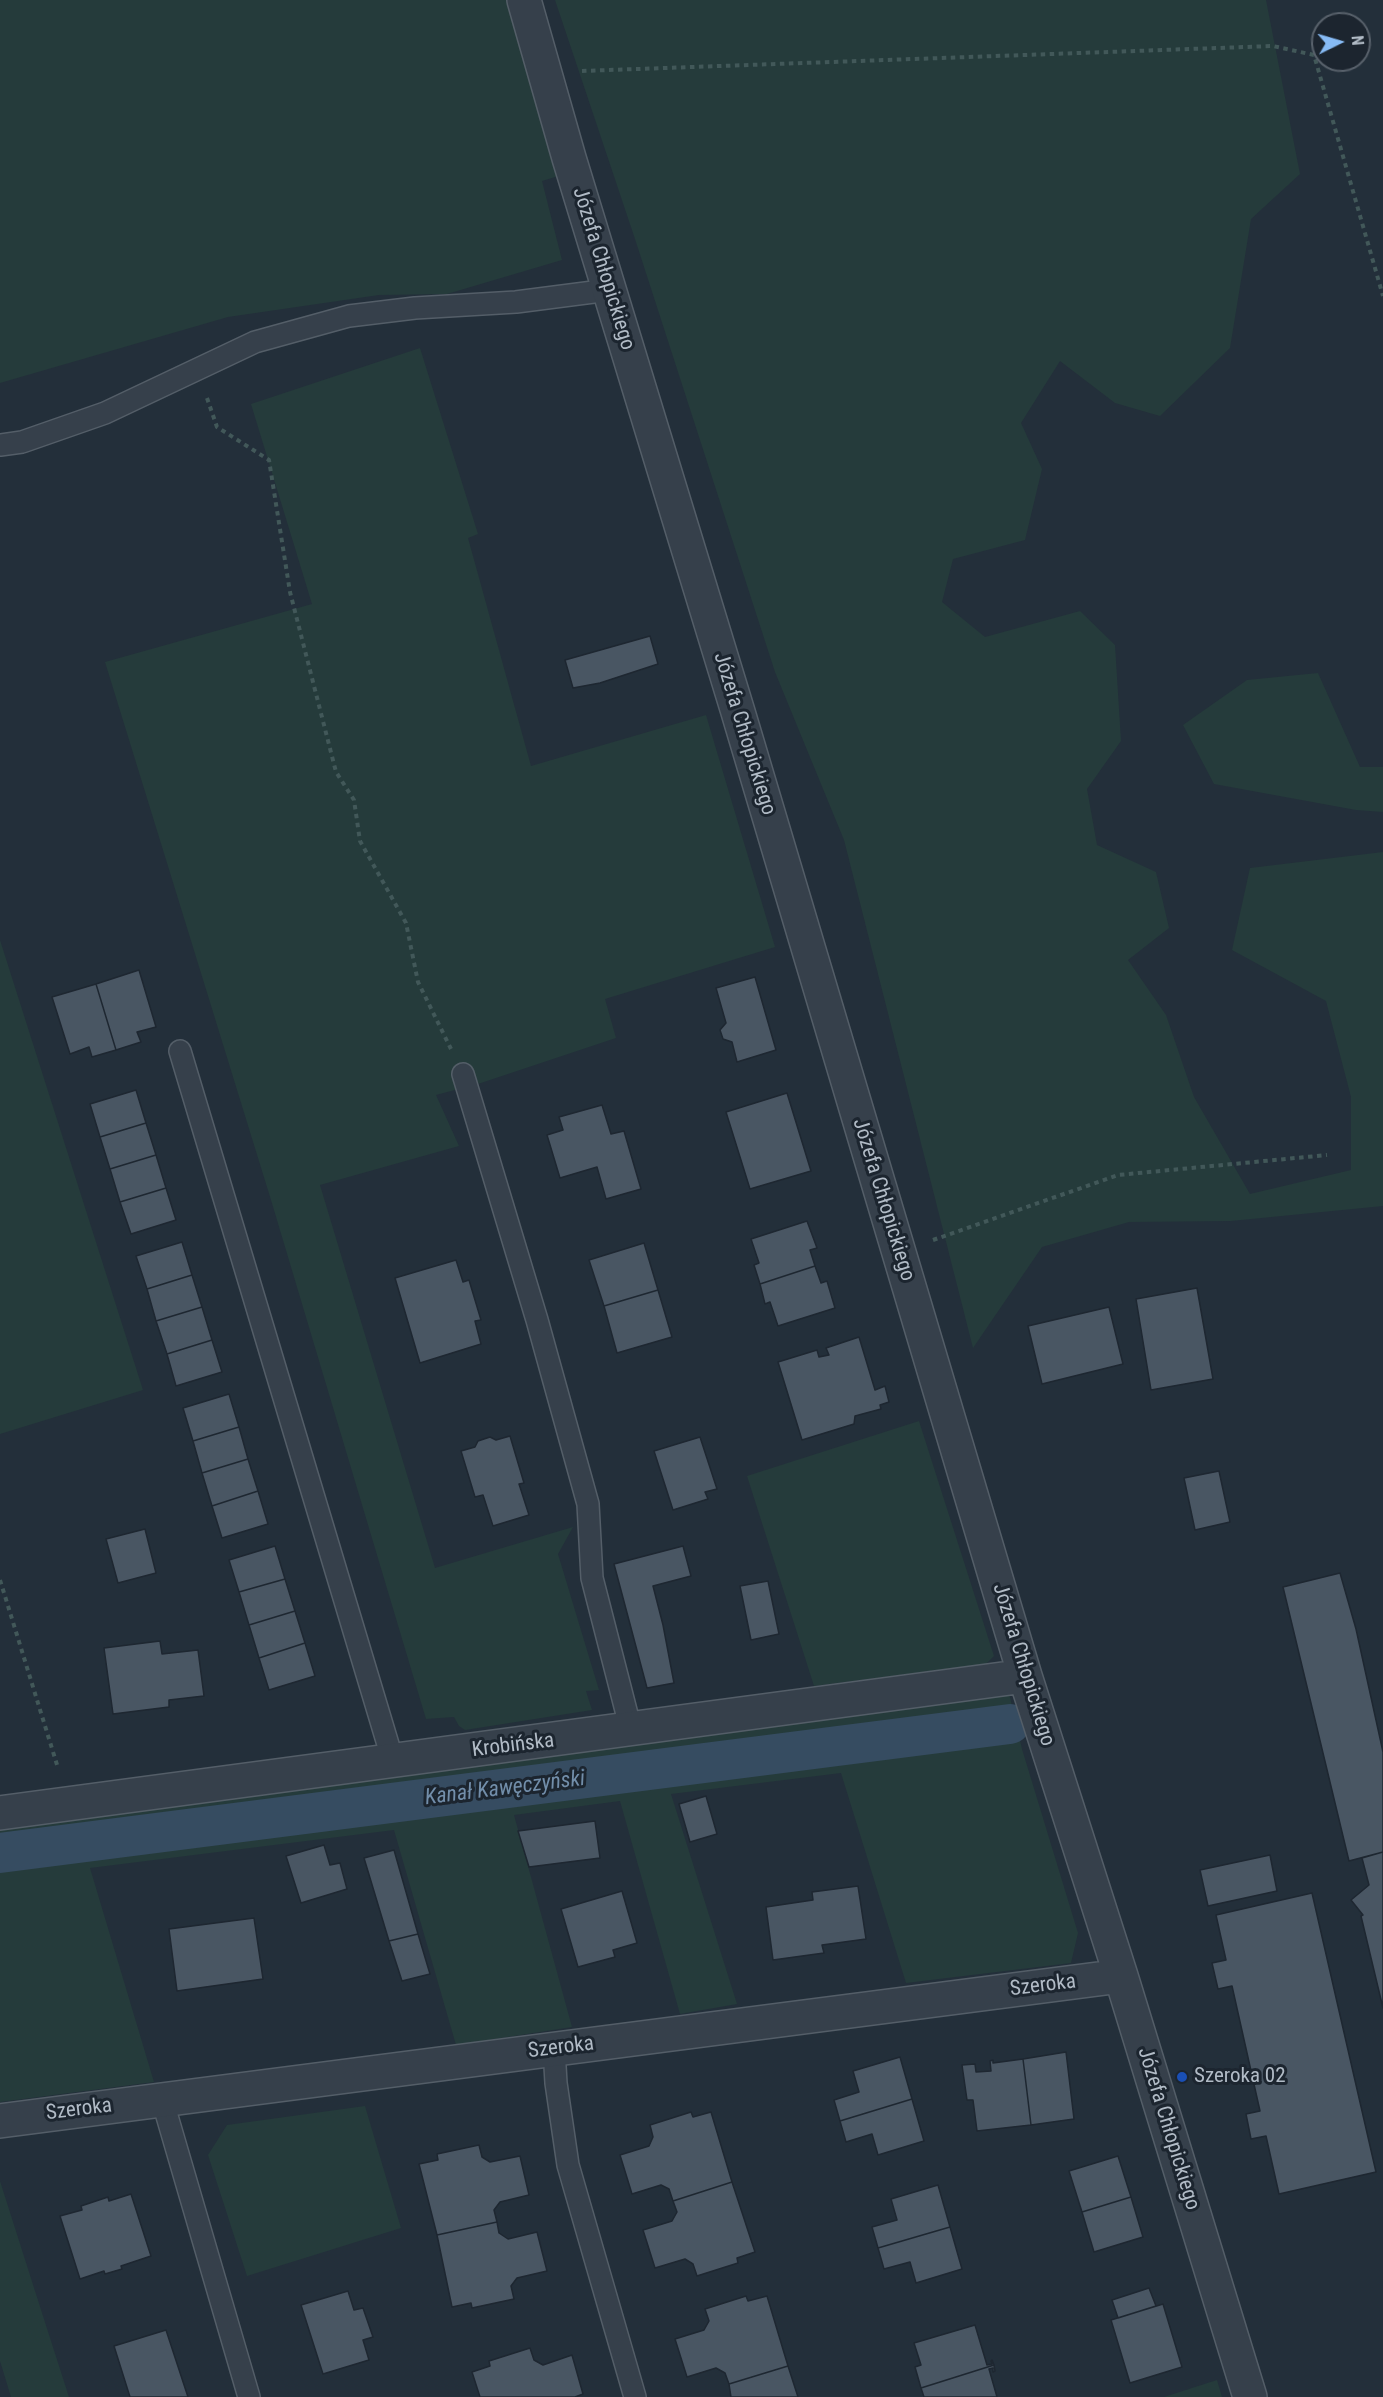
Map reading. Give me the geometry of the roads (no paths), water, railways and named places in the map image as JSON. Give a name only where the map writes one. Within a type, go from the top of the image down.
[{"type":"street","name":"Józefa Chłopickiego","points":[[524,0],[569,158],[1025,1676],[1121,1976],[1250,2397]]},
{"type":"street","name":"Krobińska","points":[[0,1813],[1025,1676]]},
{"type":"street","name":"Szeroka","points":[[0,2121],[1121,1976]]},
{"type":"lane","points":[[0,445],[22,442],[105,413],[255,342],[349,316],[415,308],[516,302],[609,290]]},
{"type":"lane","points":[[180,1051],[393,1761]]},
{"type":"lane","points":[[463,1074],[537,1320],[588,1504],[592,1578],[631,1730]]},
{"type":"lane","points":[[554,2049],[556,2083],[568,2165],[635,2397]]},
{"type":"lane","points":[[162,2099],[249,2397]]},
{"type":"waterway","name":"Kanał Kawęczyński","points":[[0,1853],[1010,1724]]},
{"type":"place","name":"Szeroka 02","points":[[1182,2077]]}]
